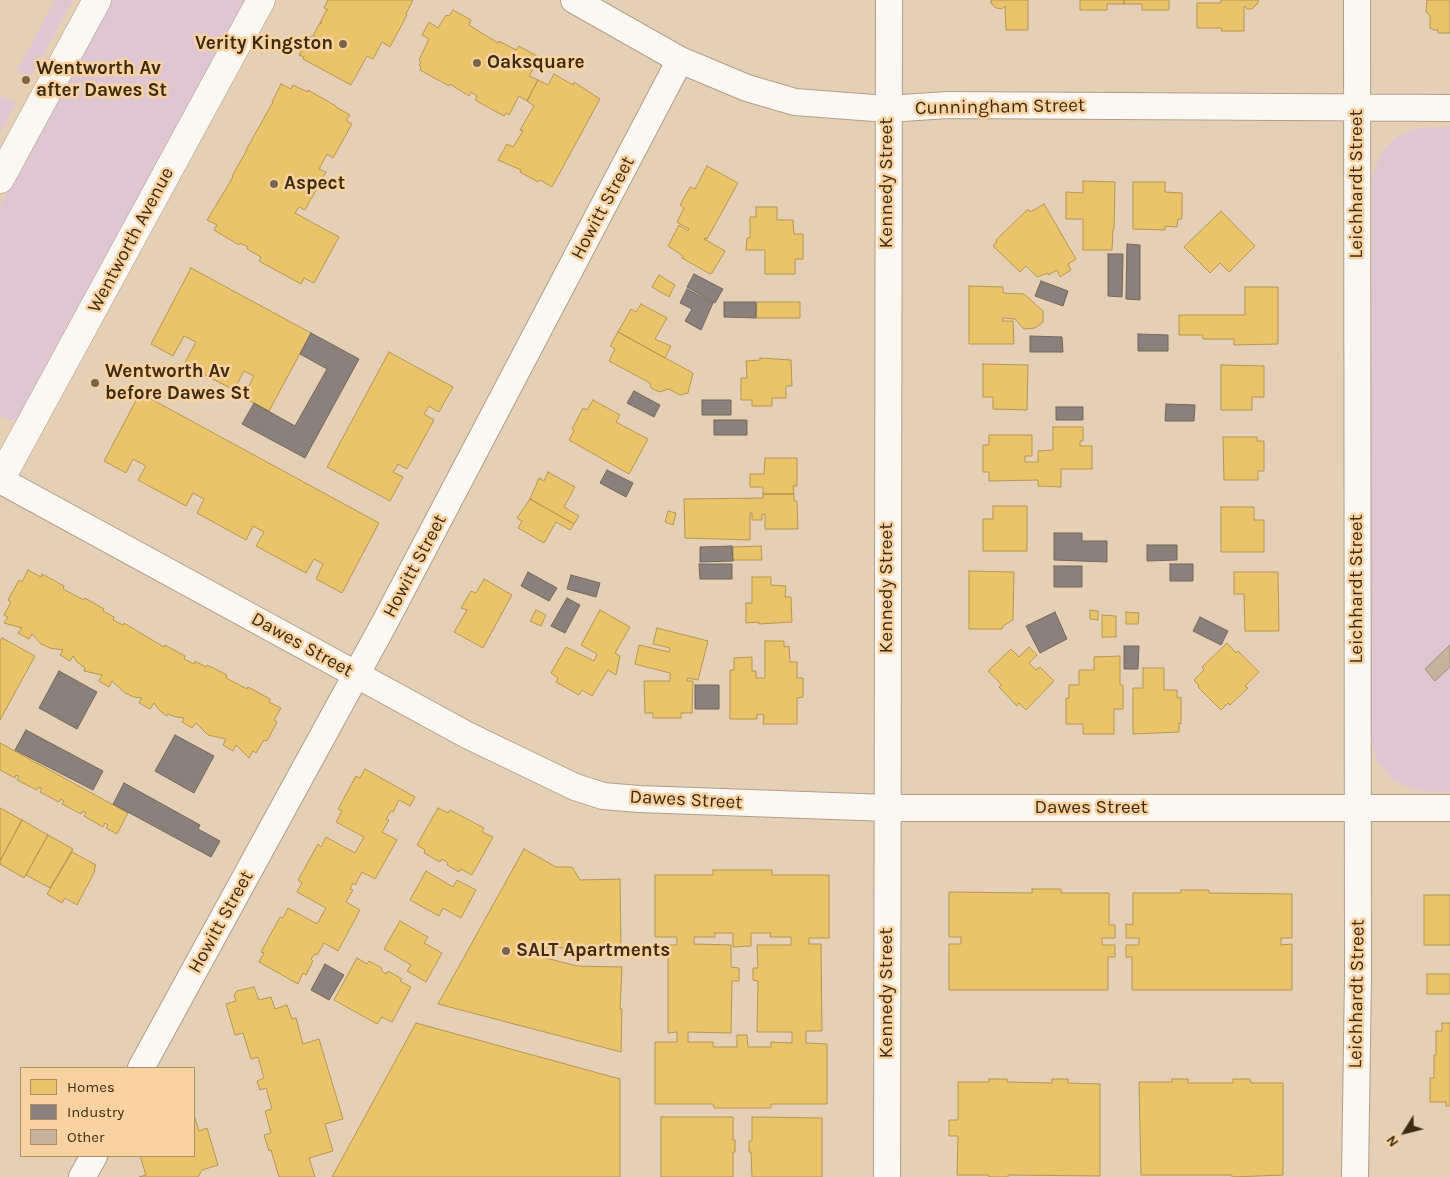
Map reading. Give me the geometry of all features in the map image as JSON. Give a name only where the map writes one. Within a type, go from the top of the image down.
[{"type":"main road","points":[[0,179],[97,0]]},
{"type":"main road","name":"Wentworth Avenue","points":[[0,480],[262,0]]},
{"type":"street","name":"Cunningham Street","points":[[574,0],[680,60],[747,88],[795,102],[887,109],[948,105],[1450,108]]},
{"type":"street","name":"Kennedy Street","points":[[887,1177],[887,109],[889,0]]},
{"type":"street","name":"Leichhardt Street","points":[[1354,1177],[1358,976],[1357,0]]},
{"type":"street","name":"Howitt Street","points":[[142,1067],[385,622],[680,60]]},
{"type":"street","name":"Dawes Street","points":[[0,480],[467,735],[575,787],[603,796],[888,808],[1450,808]]},
{"type":"street","points":[[82,1177],[93,1157]]},
{"type":"shaded area","points":[[55,0],[73,0],[30,78],[17,71]]},
{"type":"shaded area","points":[[113,0],[246,0],[17,419],[10,421],[0,415],[0,206]]},
{"type":"shaded area","points":[[2,96],[16,103],[0,133],[0,100]]},
{"type":"shaded area","points":[[1450,127],[1450,792],[1436,792],[1414,790],[1393,780],[1377,761],[1371,739],[1372,182],[1380,156],[1386,147],[1398,136],[1420,128]]},
{"type":"building: Homes","name":"Verity Kingston","points":[[328,0],[413,0],[390,47],[382,42],[373,59],[367,56],[351,85],[299,55],[310,36],[314,38],[315,36],[313,36],[319,24],[322,23],[320,23],[328,10],[324,8]]},
{"type":"building: Homes","points":[[991,0],[1028,0],[1028,30],[1006,30],[1005,6],[1002,9],[996,8],[991,3]]},
{"type":"building: Homes","points":[[1080,0],[1124,0],[1124,4],[1107,4],[1107,10],[1080,10]]},
{"type":"building: Homes","points":[[1124,0],[1169,0],[1169,10],[1142,10],[1142,4],[1124,4]]},
{"type":"building: Homes","points":[[1221,0],[1258,0],[1258,3],[1252,9],[1247,9],[1244,6],[1244,31],[1221,31],[1222,28],[1197,28],[1197,3],[1221,3]]},
{"type":"building: Homes","points":[[1427,0],[1450,0],[1450,33],[1438,33],[1438,30],[1430,28],[1430,15],[1426,12]]},
{"type":"building: Homes","name":"Oaksquare","points":[[453,10],[471,20],[469,25],[498,43],[499,41],[516,50],[519,46],[537,56],[533,62],[536,64],[529,76],[538,80],[527,101],[519,96],[509,115],[506,113],[504,116],[475,100],[477,96],[471,92],[469,96],[450,84],[449,86],[420,70],[421,67],[419,65],[421,62],[419,60],[429,39],[422,35],[429,22],[438,28],[446,15],[449,16]]},
{"type":"building: Homes","name":"Oaksquare","points":[[554,74],[573,85],[574,82],[600,99],[552,187],[540,180],[538,182],[520,172],[521,170],[498,160],[507,144],[513,147],[523,131],[520,130],[534,106],[527,101],[538,80],[548,85]]},
{"type":"building: Homes","name":"Aspect","points":[[281,84],[291,89],[293,85],[308,92],[308,90],[350,115],[346,120],[352,124],[333,158],[327,154],[319,169],[326,172],[305,210],[299,207],[295,213],[339,237],[314,283],[304,278],[301,284],[259,261],[261,257],[247,249],[248,247],[240,243],[239,245],[214,230],[217,225],[207,220],[233,177]]},
{"type":"building: Homes","points":[[707,166],[738,183],[707,239],[704,239],[725,251],[710,274],[682,258],[683,256],[668,246],[679,225],[688,231],[689,229],[677,222],[684,208],[680,205],[690,187],[695,189]]},
{"type":"building: Homes","points":[[1083,181],[1115,182],[1112,250],[1083,250],[1083,219],[1066,219],[1066,192],[1083,193]]},
{"type":"building: Homes","points":[[1133,182],[1165,182],[1165,192],[1182,193],[1182,219],[1178,219],[1177,227],[1165,226],[1165,230],[1133,229]]},
{"type":"building: Homes","points":[[1044,204],[1076,259],[1068,264],[1071,270],[1060,277],[1057,270],[1048,275],[1048,273],[1037,277],[1026,266],[1020,272],[993,246],[996,240],[1028,209],[1030,212]]},
{"type":"building: Homes","points":[[756,207],[777,207],[777,220],[793,220],[794,234],[803,234],[803,259],[795,259],[795,274],[765,274],[765,250],[746,250],[747,238],[750,238],[750,217],[756,217]]},
{"type":"building: Homes","points":[[1221,211],[1255,246],[1229,272],[1220,263],[1210,273],[1184,247]]},
{"type":"building: Homes","points":[[191,268],[311,333],[269,411],[243,397],[254,376],[244,371],[234,390],[184,364],[196,342],[184,336],[173,356],[151,344]]},
{"type":"building: Homes","points":[[659,275],[675,285],[669,297],[652,287]]},
{"type":"building: Homes","points":[[969,286],[1003,287],[1003,293],[1024,294],[1043,311],[1043,322],[1035,328],[1024,329],[1015,319],[1003,318],[1002,321],[1013,321],[1014,344],[969,344]]},
{"type":"building: Homes","points":[[1245,287],[1278,287],[1278,344],[1234,345],[1234,339],[1203,339],[1203,335],[1179,335],[1179,315],[1245,315]]},
{"type":"building: Homes","points":[[757,302],[800,302],[800,318],[756,318]]},
{"type":"building: Homes","points":[[641,304],[667,318],[655,339],[671,346],[665,358],[618,332],[631,309],[636,312]]},
{"type":"building: Homes","points":[[618,332],[693,373],[688,393],[680,395],[669,389],[659,392],[651,388],[650,383],[609,361],[615,349],[610,346]]},
{"type":"building: Homes","points":[[389,352],[453,387],[439,412],[429,406],[424,414],[434,420],[407,469],[398,464],[393,472],[403,477],[390,501],[327,467]]},
{"type":"building: Homes","points":[[760,358],[791,360],[792,386],[786,386],[786,398],[772,398],[772,406],[752,406],[752,400],[741,400],[741,378],[747,378],[746,361],[760,360]]},
{"type":"building: Homes","points":[[983,364],[1028,365],[1027,410],[993,409],[993,397],[983,397]]},
{"type":"building: Homes","points":[[1221,365],[1264,366],[1264,397],[1252,397],[1252,410],[1221,410]]},
{"type":"building: Homes","points":[[140,393],[379,523],[342,593],[316,579],[323,564],[314,559],[306,573],[256,546],[264,532],[253,526],[246,540],[197,513],[204,499],[193,493],[186,506],[138,480],[146,466],[133,459],[126,473],[104,461]]},
{"type":"building: Homes","points":[[593,400],[620,415],[616,422],[648,439],[629,474],[569,440],[574,431],[572,429],[583,408],[587,410]]},
{"type":"building: Homes","points":[[1053,427],[1083,427],[1083,441],[1080,441],[1080,446],[1092,446],[1092,469],[1061,469],[1061,487],[1038,486],[1038,480],[989,481],[989,472],[983,472],[983,445],[989,445],[989,435],[1032,435],[1032,456],[1025,456],[1025,462],[1038,462],[1038,451],[1053,450]]},
{"type":"building: Homes","points":[[1223,437],[1257,437],[1257,441],[1264,441],[1264,471],[1258,471],[1258,480],[1224,480]]},
{"type":"building: Homes","points":[[765,458],[797,458],[797,486],[793,486],[794,494],[763,494],[763,487],[750,487],[750,474],[764,474]]},
{"type":"building: Homes","points":[[548,472],[575,487],[564,507],[579,516],[574,524],[530,499],[539,478],[544,481]]},
{"type":"building: Homes","points":[[763,494],[794,494],[794,501],[797,501],[798,529],[765,529],[765,514],[762,514],[762,520],[752,520],[752,513],[750,513],[750,540],[685,538],[684,499],[763,498]]},
{"type":"building: Homes","points":[[530,499],[574,524],[570,530],[556,522],[544,543],[518,528],[522,521],[517,518]]},
{"type":"building: Homes","points":[[993,506],[1027,506],[1027,551],[983,551],[983,519],[993,519]]},
{"type":"building: Homes","points":[[1221,507],[1254,507],[1254,520],[1264,520],[1264,552],[1221,552]]},
{"type":"building: Homes","points":[[668,511],[676,513],[673,525],[665,522]]},
{"type":"building: Homes","points":[[761,546],[762,560],[733,560],[733,547]]},
{"type":"building: Homes","points":[[28,570],[41,577],[42,574],[64,586],[63,589],[84,600],[85,598],[104,609],[103,611],[114,617],[113,620],[123,625],[124,623],[164,647],[165,645],[185,656],[184,659],[194,664],[195,661],[206,667],[207,665],[227,675],[226,678],[270,699],[269,702],[281,708],[274,720],[277,722],[267,741],[264,740],[256,753],[253,751],[249,758],[236,745],[233,751],[223,745],[226,739],[208,735],[196,723],[192,728],[182,722],[184,718],[168,714],[167,716],[154,703],[150,709],[139,703],[142,698],[125,693],[112,681],[109,687],[99,681],[102,675],[84,671],[85,668],[73,656],[70,661],[60,655],[63,650],[41,644],[32,634],[29,639],[18,633],[22,628],[4,623],[8,617],[4,615],[11,602],[8,600],[19,580],[22,582]]},
{"type":"building: Homes","points":[[969,571],[1014,572],[1013,620],[1003,626],[1002,629],[969,629]]},
{"type":"building: Homes","points":[[1234,572],[1278,572],[1279,631],[1245,631],[1244,594],[1234,594]]},
{"type":"building: Homes","points":[[752,577],[771,577],[771,585],[786,586],[785,597],[791,597],[792,622],[746,623],[746,603],[752,603]]},
{"type":"building: Homes","points":[[484,579],[512,595],[483,648],[454,632],[467,610],[461,608],[471,591],[476,593]]},
{"type":"building: Homes","points":[[536,610],[546,615],[541,626],[530,621]]},
{"type":"building: Homes","points":[[600,610],[630,627],[615,653],[620,656],[616,675],[608,670],[592,696],[582,690],[579,695],[556,682],[558,678],[551,673],[566,647],[594,661],[597,654],[581,645]]},
{"type":"building: Homes","points":[[1090,610],[1098,611],[1098,620],[1090,619]]},
{"type":"building: Homes","points":[[1126,612],[1139,613],[1138,624],[1126,624]]},
{"type":"building: Homes","points":[[1102,615],[1116,616],[1116,637],[1102,637]]},
{"type":"building: Homes","points":[[657,628],[708,641],[698,680],[687,678],[687,681],[693,681],[692,713],[681,713],[681,718],[653,718],[653,713],[645,713],[644,681],[670,681],[670,673],[635,664],[639,645],[669,652],[670,648],[653,644]]},
{"type":"building: Homes","points":[[2,638],[35,656],[0,720],[0,641]]},
{"type":"building: Homes","points":[[765,641],[784,641],[784,647],[789,646],[790,662],[797,662],[797,678],[803,678],[803,697],[797,698],[797,724],[763,724],[764,715],[757,714],[757,719],[730,719],[730,670],[734,670],[734,658],[752,657],[752,671],[756,671],[756,678],[765,678]]},
{"type":"building: Homes","points":[[1227,643],[1259,672],[1245,686],[1248,688],[1230,705],[1228,703],[1221,710],[1198,687],[1194,680],[1204,670],[1202,667]]},
{"type":"building: Homes","points":[[1029,647],[1037,655],[1029,663],[1036,670],[1040,667],[1054,681],[1026,710],[1019,703],[1017,706],[999,687],[1002,685],[988,671],[1011,649],[1019,657]]},
{"type":"building: Homes","points":[[1120,656],[1120,685],[1123,685],[1123,709],[1114,709],[1114,734],[1083,734],[1083,724],[1066,724],[1066,698],[1069,698],[1069,685],[1079,685],[1079,670],[1094,670],[1094,657]]},
{"type":"building: Homes","points":[[1143,668],[1164,668],[1164,690],[1177,690],[1177,698],[1181,697],[1181,724],[1179,723],[1179,732],[1133,734],[1133,688],[1143,688]]},
{"type":"building: Homes","points":[[0,743],[128,813],[117,834],[106,828],[108,825],[105,823],[103,827],[84,816],[86,813],[83,811],[81,814],[62,804],[64,801],[61,799],[59,802],[40,792],[42,788],[39,787],[37,790],[17,780],[19,776],[16,775],[15,778],[0,770]]},
{"type":"building: Homes","points":[[365,769],[415,797],[410,806],[399,800],[393,812],[391,811],[386,819],[389,820],[382,832],[397,840],[375,879],[362,872],[355,885],[353,883],[350,889],[353,890],[346,902],[360,910],[338,951],[324,943],[317,955],[315,954],[311,959],[313,961],[306,975],[303,973],[298,984],[259,962],[264,953],[261,952],[280,917],[283,918],[288,908],[317,924],[326,908],[297,892],[302,883],[298,880],[318,844],[321,847],[326,837],[355,853],[364,837],[336,822],[342,811],[338,809],[356,776],[360,778]]},
{"type":"building: Homes","points":[[0,808],[22,820],[0,861]]},
{"type":"building: Homes","points":[[438,808],[448,813],[450,810],[484,828],[482,832],[493,837],[472,875],[461,869],[459,872],[447,865],[448,863],[442,859],[440,862],[424,853],[425,850],[417,845]]},
{"type":"building: Homes","points":[[22,820],[48,835],[24,878],[0,864]]},
{"type":"building: Homes","points":[[48,835],[73,849],[50,888],[26,875]]},
{"type":"building: Homes","name":"SALT Apartments","points":[[524,849],[556,867],[572,867],[580,880],[620,879],[621,948],[587,949],[581,954],[568,954],[568,948],[547,947],[542,957],[577,966],[622,967],[620,1009],[622,1009],[621,1052],[438,1004]]},
{"type":"building: Homes","points":[[72,852],[96,865],[95,871],[77,905],[65,898],[62,903],[47,894]]},
{"type":"building: Homes","points":[[713,870],[772,870],[772,875],[829,875],[829,938],[809,938],[809,944],[821,944],[822,1031],[806,1031],[806,1043],[827,1044],[827,1104],[771,1104],[771,1108],[714,1108],[713,1104],[655,1104],[655,1042],[677,1042],[677,1032],[668,1033],[668,945],[677,945],[677,937],[655,937],[655,875],[713,875]],"holes":[[[715,933],[733,933],[733,947],[751,946],[751,933],[771,933],[770,937],[791,937],[791,945],[757,945],[758,968],[753,968],[753,980],[758,981],[757,1032],[792,1032],[792,1043],[771,1042],[771,1047],[748,1047],[747,1035],[737,1035],[737,1047],[713,1047],[713,1042],[688,1042],[688,1032],[731,1033],[732,981],[739,981],[739,968],[731,967],[731,945],[694,944],[694,937],[715,937]]]},
{"type":"building: Homes","points":[[426,871],[453,887],[457,880],[476,890],[461,918],[443,908],[439,916],[410,900]]},
{"type":"building: Homes","points":[[1032,889],[1061,889],[1061,893],[1109,893],[1109,925],[1115,925],[1115,938],[1102,938],[1102,945],[1115,945],[1115,957],[1108,957],[1108,990],[949,990],[949,944],[961,944],[961,937],[949,937],[949,892],[1032,893]]},
{"type":"building: Homes","points":[[1181,890],[1209,890],[1209,893],[1292,894],[1292,938],[1281,938],[1281,945],[1292,944],[1292,990],[1132,990],[1132,957],[1126,957],[1126,945],[1139,945],[1139,938],[1126,938],[1126,924],[1133,925],[1133,893],[1181,893]]},
{"type":"building: Homes","points":[[1424,895],[1450,895],[1450,945],[1424,945]]},
{"type":"building: Homes","points":[[400,921],[428,937],[424,943],[442,953],[426,982],[407,971],[411,965],[384,949]]},
{"type":"building: Homes","points":[[357,958],[367,964],[369,961],[382,968],[381,970],[386,974],[388,971],[411,987],[392,1022],[382,1017],[377,1024],[334,1000]]},
{"type":"building: Homes","points":[[1427,974],[1450,974],[1450,994],[1427,994]]},
{"type":"building: Homes","points":[[254,987],[259,1000],[271,997],[275,1009],[287,1005],[292,1019],[296,1018],[303,1044],[319,1039],[343,1119],[325,1124],[333,1151],[309,1158],[315,1177],[279,1177],[271,1150],[269,1151],[264,1135],[271,1133],[265,1111],[272,1109],[266,1088],[260,1090],[257,1081],[264,1078],[258,1057],[251,1059],[243,1033],[235,1035],[226,1004],[236,1001],[234,995],[237,991]]},
{"type":"building: Homes","points":[[416,1023],[620,1079],[620,1177],[332,1177]]},
{"type":"building: Homes","points":[[1442,1023],[1450,1023],[1450,1106],[1446,1106],[1446,1102],[1430,1102],[1430,1078],[1434,1078],[1434,1055],[1436,1055],[1436,1031],[1442,1031]]},
{"type":"building: Homes","points":[[989,1079],[1007,1079],[1007,1082],[1052,1083],[1052,1079],[1068,1079],[1068,1083],[1100,1084],[1100,1176],[1008,1175],[1008,1177],[989,1177],[988,1175],[957,1175],[958,1136],[949,1136],[949,1120],[958,1120],[958,1082],[989,1082]]},
{"type":"building: Homes","points":[[1172,1079],[1188,1079],[1188,1083],[1233,1083],[1233,1079],[1250,1079],[1251,1083],[1283,1083],[1283,1175],[1232,1177],[1232,1175],[1141,1175],[1139,1082],[1172,1082]]},
{"type":"building: Homes","points":[[661,1117],[733,1117],[735,1152],[733,1152],[733,1177],[661,1177]]},
{"type":"building: Homes","points":[[752,1117],[822,1118],[822,1177],[752,1177],[749,1141],[752,1141]]},
{"type":"building: Homes","points":[[195,1118],[199,1131],[207,1128],[218,1165],[202,1170],[198,1177],[139,1177],[146,1175],[140,1157],[195,1157]]},
{"type":"building: Industry","points":[[1127,244],[1140,245],[1140,300],[1126,299]]},
{"type":"building: Industry","points":[[1108,254],[1123,254],[1122,297],[1108,296]]},
{"type":"building: Industry","points":[[694,274],[723,289],[715,303],[687,287]]},
{"type":"building: Industry","points":[[1041,281],[1068,291],[1063,306],[1035,296]]},
{"type":"building: Industry","points":[[687,289],[713,303],[701,330],[685,321],[692,309],[680,303]]},
{"type":"building: Industry","points":[[724,302],[756,302],[756,318],[724,317]]},
{"type":"building: Industry","points":[[311,333],[359,359],[305,458],[242,424],[254,403],[295,426],[327,369],[300,354]]},
{"type":"building: Industry","points":[[1138,334],[1168,335],[1168,351],[1138,351]]},
{"type":"building: Industry","points":[[1030,336],[1062,337],[1063,352],[1030,352]]},
{"type":"building: Industry","points":[[634,391],[660,405],[654,417],[627,403]]},
{"type":"building: Industry","points":[[702,400],[731,400],[731,415],[702,415]]},
{"type":"building: Industry","points":[[1166,404],[1195,405],[1194,421],[1165,421]]},
{"type":"building: Industry","points":[[1056,407],[1083,407],[1083,420],[1056,420]]},
{"type":"building: Industry","points":[[714,420],[747,420],[747,435],[714,435]]},
{"type":"building: Industry","points":[[607,470],[633,483],[626,497],[600,483]]},
{"type":"building: Industry","points":[[1054,533],[1082,533],[1082,541],[1107,541],[1107,562],[1054,560]]},
{"type":"building: Industry","points":[[1147,545],[1177,545],[1177,560],[1147,561]]},
{"type":"building: Industry","points":[[732,546],[733,561],[700,562],[700,547]]},
{"type":"building: Industry","points":[[699,564],[732,564],[732,579],[700,579]]},
{"type":"building: Industry","points":[[1170,564],[1193,564],[1193,581],[1170,581]]},
{"type":"building: Industry","points":[[1054,566],[1082,566],[1082,587],[1054,587]]},
{"type":"building: Industry","points":[[528,572],[557,588],[549,601],[521,586]]},
{"type":"building: Industry","points":[[571,575],[600,583],[596,597],[567,589]]},
{"type":"building: Industry","points":[[567,598],[580,605],[565,633],[551,626]]},
{"type":"building: Industry","points":[[1055,612],[1067,639],[1040,653],[1026,626]]},
{"type":"building: Industry","points":[[1200,617],[1228,631],[1221,645],[1193,631]]},
{"type":"building: Industry","points":[[1124,646],[1139,646],[1138,669],[1124,669]]},
{"type":"building: Industry","points":[[59,671],[97,692],[77,729],[39,708]]},
{"type":"building: Industry","points":[[695,685],[719,685],[719,709],[695,709]]},
{"type":"building: Industry","points":[[26,730],[103,771],[93,790],[15,750]]},
{"type":"building: Industry","points":[[175,735],[214,756],[194,793],[155,771]]},
{"type":"building: Industry","points":[[124,783],[200,825],[198,829],[220,841],[211,857],[113,804]]},
{"type":"building: Industry","points":[[325,964],[344,975],[329,1000],[311,990]]},
{"type":"building: Other","points":[[1450,645],[1450,667],[1435,681],[1425,669]]},
{"type":"place","name":"Verity Kingston","points":[[343,44]]},
{"type":"place","name":"Oaksquare","points":[[477,63]]},
{"type":"place","name":"Wentworth Av after Dawes St","points":[[26,80]]},
{"type":"place","name":"Aspect","points":[[274,184]]},
{"type":"place","name":"Wentworth Av before Dawes St","points":[[95,383]]},
{"type":"place","name":"SALT Apartments","points":[[506,951]]}]
